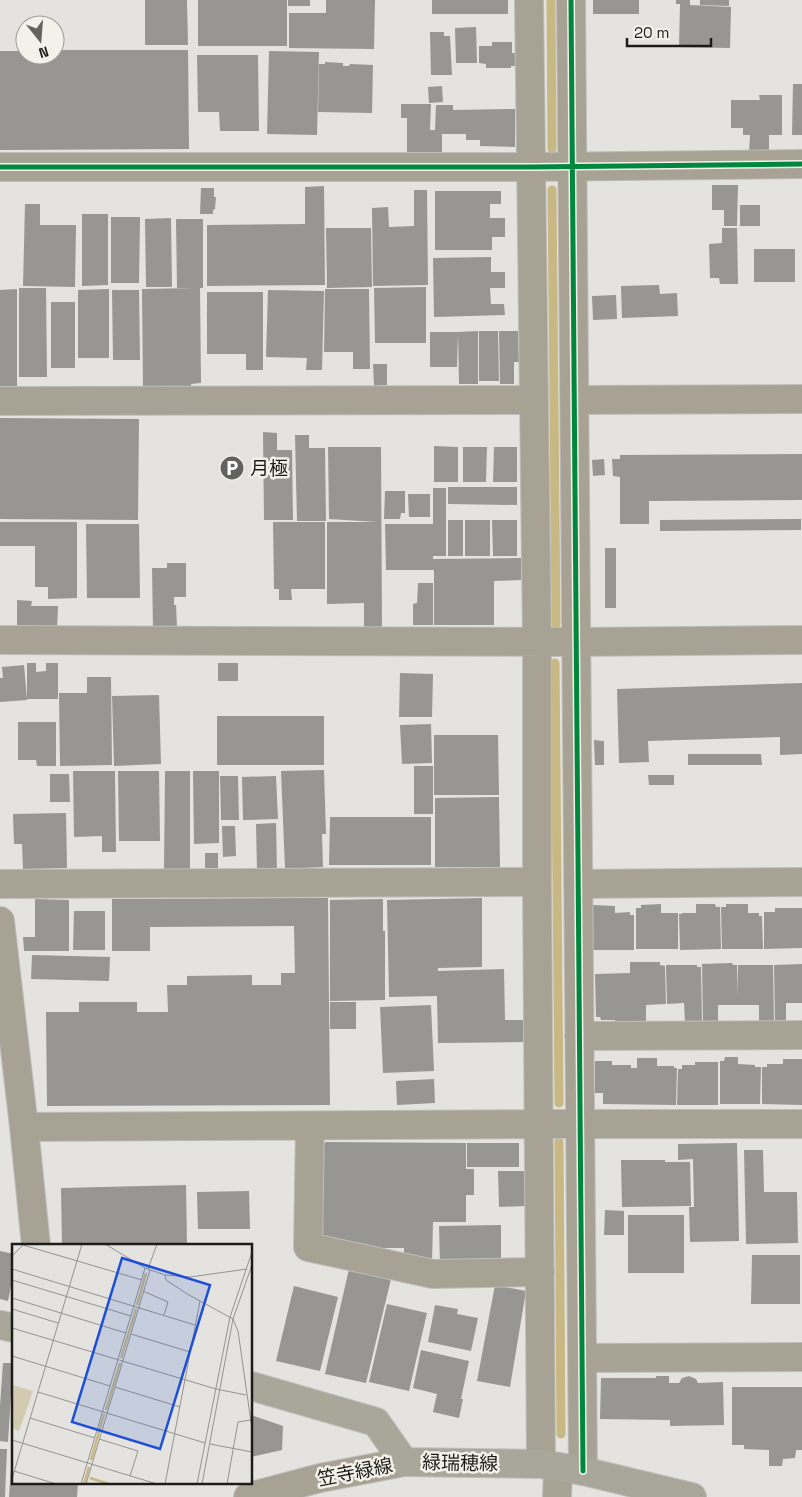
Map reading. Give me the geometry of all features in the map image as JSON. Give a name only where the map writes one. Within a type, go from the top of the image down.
[{"type":"main road","name":"緑瑞穂線","points":[[252,1386],[376,1422],[404,1462],[561,1468],[692,1497]]},
{"type":"street","points":[[530,0],[540,1272],[561,1468]]},
{"type":"street","points":[[557,1497],[582,1358],[571,0]]},
{"type":"street","points":[[0,168],[531,167],[802,164]]},
{"type":"street","points":[[575,400],[802,399]]},
{"type":"street","points":[[0,401],[533,400]]},
{"type":"street","points":[[0,640],[577,642],[802,640]]},
{"type":"street","points":[[0,884],[537,882]]},
{"type":"street","points":[[578,884],[802,882]]},
{"type":"street","points":[[0,921],[36,1244]]},
{"type":"street","points":[[579,1036],[802,1035]]},
{"type":"street","points":[[24,1127],[802,1124]]},
{"type":"street","points":[[310,1126],[308,1247],[433,1274],[540,1272]]},
{"type":"street","points":[[582,1358],[802,1357]]},
{"type":"street","name":"笠寺緑線","points":[[248,1497],[320,1478],[404,1462]]},
{"type":"building","points":[[145,0],[187,0],[188,45],[145,45]]},
{"type":"building","points":[[198,0],[287,0],[287,46],[198,46]]},
{"type":"building","points":[[288,0],[310,0],[310,6],[288,6]]},
{"type":"building","points":[[326,0],[375,0],[374,49],[289,48],[289,13],[326,13]]},
{"type":"building","points":[[432,0],[508,0],[508,14],[432,14]]},
{"type":"building","points":[[593,0],[639,0],[639,14],[593,14]]},
{"type":"building","points":[[676,0],[690,0],[690,5],[731,7],[730,48],[679,47],[680,4],[676,4]]},
{"type":"building","points":[[700,0],[729,0],[729,6],[700,5]]},
{"type":"building","points":[[476,27],[477,63],[456,63],[455,28]]},
{"type":"building","points":[[430,32],[444,32],[444,36],[450,36],[452,75],[431,75]]},
{"type":"building","points":[[492,42],[512,42],[512,53],[515,53],[515,66],[511,66],[511,68],[486,68],[486,64],[479,63],[479,46],[492,46]]},
{"type":"building","points":[[65,50],[188,50],[189,149],[0,150],[0,51],[15,51],[15,65],[65,65]]},
{"type":"building","points":[[269,51],[319,52],[317,135],[267,134]]},
{"type":"building","points":[[197,55],[258,55],[259,131],[220,131],[219,112],[198,112]]},
{"type":"building","points":[[325,62],[343,63],[343,66],[349,66],[350,64],[373,65],[372,113],[318,112],[319,64],[325,64]]},
{"type":"building","points":[[793,84],[802,84],[802,135],[792,135]]},
{"type":"building","points":[[442,86],[443,102],[429,103],[428,87]]},
{"type":"building","points":[[759,95],[782,95],[782,135],[769,135],[769,153],[749,153],[750,135],[743,135],[743,128],[731,128],[731,100],[760,100]]},
{"type":"building","points":[[401,104],[431,104],[430,130],[435,130],[436,105],[453,105],[453,110],[515,109],[515,147],[480,146],[480,140],[466,140],[466,134],[442,134],[442,153],[407,154],[407,118],[401,118]]},
{"type":"building","points":[[712,185],[738,185],[737,226],[724,226],[724,210],[712,210]]},
{"type":"building","points":[[324,186],[325,285],[207,286],[207,225],[305,224],[305,187]]},
{"type":"building","points":[[201,188],[214,188],[214,197],[216,197],[213,214],[200,214]]},
{"type":"building","points":[[414,190],[427,190],[428,285],[373,286],[372,208],[388,207],[389,227],[414,226]]},
{"type":"building","points":[[435,191],[501,191],[501,204],[490,204],[490,218],[505,218],[505,237],[492,237],[492,250],[435,250]]},
{"type":"building","points":[[25,204],[40,204],[40,225],[76,225],[75,287],[23,286]]},
{"type":"building","points":[[740,205],[760,205],[760,226],[740,226]]},
{"type":"building","points":[[82,214],[108,214],[108,285],[82,286]]},
{"type":"building","points":[[111,217],[140,217],[139,283],[111,283]]},
{"type":"building","points":[[171,218],[172,287],[146,287],[145,219]]},
{"type":"building","points":[[176,219],[203,219],[203,288],[200,288],[201,383],[191,384],[191,386],[143,387],[142,289],[195,288],[177,288]]},
{"type":"building","points":[[326,228],[371,228],[372,287],[327,288]]},
{"type":"building","points":[[722,228],[737,228],[738,284],[720,284],[719,278],[710,278],[709,244],[722,243]]},
{"type":"building","points":[[754,249],[795,249],[795,282],[754,282]]},
{"type":"building","points":[[491,257],[491,272],[505,272],[505,288],[490,288],[491,304],[504,304],[505,315],[434,317],[433,258]]},
{"type":"building","points":[[659,285],[660,294],[677,293],[678,316],[622,318],[621,286]]},
{"type":"building","points":[[426,287],[426,343],[375,343],[374,288]]},
{"type":"building","points":[[19,288],[46,288],[47,377],[19,377]]},
{"type":"building","points":[[17,289],[17,386],[0,386],[0,290]]},
{"type":"building","points":[[109,289],[109,358],[78,358],[78,290]]},
{"type":"building","points":[[325,289],[369,289],[370,369],[353,369],[353,352],[324,352]]},
{"type":"building","points":[[112,290],[139,290],[140,360],[113,360]]},
{"type":"building","points":[[268,290],[324,291],[322,370],[306,370],[307,358],[266,357]]},
{"type":"building","points":[[207,292],[263,292],[263,370],[246,370],[246,354],[207,354]]},
{"type":"building","points":[[616,295],[617,319],[593,320],[592,296]]},
{"type":"building","points":[[51,302],[75,302],[75,368],[51,368]]},
{"type":"building","points":[[478,331],[478,384],[459,384],[458,332]]},
{"type":"building","points":[[479,331],[498,331],[499,381],[479,381]]},
{"type":"building","points":[[499,331],[518,331],[519,362],[514,362],[514,384],[500,384]]},
{"type":"building","points":[[430,332],[458,332],[457,367],[430,367]]},
{"type":"building","points":[[373,364],[387,364],[387,385],[374,386]]},
{"type":"building","points":[[0,418],[139,419],[138,520],[0,519]]},
{"type":"building","points":[[263,432],[277,433],[277,450],[292,450],[293,520],[264,520]]},
{"type":"building","points":[[295,435],[309,435],[309,448],[325,448],[326,521],[297,521]]},
{"type":"building","points":[[434,446],[458,447],[458,482],[434,482]]},
{"type":"building","points":[[328,447],[381,447],[382,628],[364,628],[364,603],[327,604],[327,522],[377,522],[329,519]]},
{"type":"building","points":[[463,447],[487,447],[486,482],[463,482]]},
{"type":"building","points":[[494,447],[517,447],[517,482],[493,482]]},
{"type":"building","points":[[802,454],[802,500],[649,501],[649,524],[620,524],[620,477],[613,476],[612,459],[620,459],[620,455]]},
{"type":"building","points":[[604,459],[605,475],[593,476],[592,460]]},
{"type":"building","points":[[448,487],[517,487],[517,505],[448,504]]},
{"type":"building","points":[[433,488],[446,488],[446,556],[433,556],[433,559],[521,558],[521,580],[494,581],[494,625],[434,625],[434,570],[386,570],[385,524],[433,524]]},
{"type":"building","points":[[385,491],[405,491],[405,513],[401,513],[400,519],[384,519]]},
{"type":"building","points":[[408,494],[430,494],[430,517],[409,517]]},
{"type":"building","points":[[801,519],[801,530],[660,531],[660,520]]},
{"type":"building","points":[[448,520],[463,520],[463,556],[448,556]]},
{"type":"building","points":[[465,520],[490,520],[490,556],[465,556]]},
{"type":"building","points":[[492,520],[517,520],[517,556],[493,556]]},
{"type":"building","points":[[0,522],[77,522],[77,598],[48,599],[48,587],[35,587],[35,546],[0,546]]},
{"type":"building","points":[[273,522],[325,522],[325,589],[291,589],[292,600],[279,600],[279,589],[274,589]]},
{"type":"building","points":[[86,524],[139,524],[140,598],[87,598]]},
{"type":"building","points":[[605,548],[616,548],[616,608],[605,608]]},
{"type":"building","points":[[167,563],[186,563],[186,597],[174,597],[177,628],[153,628],[152,568],[167,568]]},
{"type":"building","points":[[418,583],[433,583],[433,625],[413,625],[413,604],[417,603]]},
{"type":"building","points":[[17,600],[32,601],[31,606],[58,606],[57,630],[17,629]]},
{"type":"building","points":[[27,663],[36,663],[36,672],[46,671],[46,663],[58,663],[58,699],[27,699]]},
{"type":"building","points":[[218,663],[238,663],[238,681],[218,681]]},
{"type":"building","points":[[24,665],[27,700],[0,702],[0,678],[3,678],[2,667]]},
{"type":"building","points":[[400,673],[433,674],[432,717],[399,717]]},
{"type":"building","points":[[87,677],[111,677],[112,765],[60,766],[59,693],[87,693]]},
{"type":"building","points":[[802,683],[802,754],[780,755],[780,737],[648,741],[649,762],[619,763],[617,689]]},
{"type":"building","points":[[159,695],[161,764],[114,766],[112,696]]},
{"type":"building","points":[[217,716],[324,716],[324,765],[217,765]]},
{"type":"building","points":[[18,722],[56,722],[56,766],[37,766],[36,760],[18,760]]},
{"type":"building","points":[[431,724],[432,763],[402,764],[400,725]]},
{"type":"building","points":[[434,735],[498,735],[499,795],[434,795]]},
{"type":"building","points":[[594,740],[604,741],[604,765],[595,765]]},
{"type":"building","points":[[688,754],[761,754],[762,765],[688,765]]},
{"type":"building","points":[[414,766],[433,766],[433,814],[414,814]]},
{"type":"building","points":[[324,770],[326,834],[322,834],[323,867],[285,869],[281,771]]},
{"type":"building","points":[[73,771],[115,771],[116,852],[102,852],[102,836],[74,837]]},
{"type":"building","points":[[118,771],[159,771],[160,841],[119,841]]},
{"type":"building","points":[[165,771],[190,771],[190,869],[164,869]]},
{"type":"building","points":[[193,771],[219,771],[219,843],[194,844]]},
{"type":"building","points":[[50,774],[69,774],[70,802],[50,802]]},
{"type":"building","points":[[648,775],[674,775],[674,785],[649,785]]},
{"type":"building","points":[[220,776],[238,776],[239,820],[221,820]]},
{"type":"building","points":[[276,776],[278,819],[243,820],[242,777]]},
{"type":"building","points":[[499,797],[500,867],[435,867],[435,798]]},
{"type":"building","points":[[66,813],[67,868],[23,869],[22,844],[14,844],[13,814]]},
{"type":"building","points":[[330,817],[431,817],[431,865],[329,865]]},
{"type":"building","points":[[276,823],[277,871],[257,871],[256,824]]},
{"type":"building","points":[[222,826],[235,826],[236,856],[223,857]]},
{"type":"building","points":[[205,853],[218,853],[218,868],[205,868]]},
{"type":"building","points":[[328,898],[330,1105],[47,1106],[46,1012],[79,1012],[79,1002],[137,1002],[137,1012],[168,1012],[167,985],[187,985],[187,976],[252,975],[252,985],[281,985],[281,973],[295,973],[294,926],[150,927],[150,951],[112,951],[112,899]]},
{"type":"building","points":[[482,898],[482,967],[438,968],[438,971],[504,969],[505,1020],[524,1020],[524,1042],[438,1043],[437,996],[389,997],[387,900]]},
{"type":"building","points":[[35,899],[69,900],[69,951],[24,951],[23,937],[35,937]]},
{"type":"building","points":[[383,899],[385,1000],[330,1001],[330,900]]},
{"type":"building","points":[[661,904],[661,913],[678,913],[678,949],[636,949],[636,908],[641,908],[641,905]]},
{"type":"building","points":[[696,904],[715,904],[716,907],[720,907],[721,949],[680,950],[679,914],[696,913]]},
{"type":"building","points":[[726,904],[748,904],[748,913],[759,913],[759,916],[762,916],[763,949],[722,949],[721,907],[726,907]]},
{"type":"building","points":[[593,905],[615,906],[615,913],[630,912],[630,915],[634,915],[634,950],[592,950]]},
{"type":"building","points":[[775,908],[802,908],[802,948],[764,949],[764,912],[775,912]]},
{"type":"building","points":[[74,911],[105,911],[105,950],[73,950]]},
{"type":"building","points":[[32,955],[110,957],[109,981],[31,979]]},
{"type":"building","points":[[630,962],[660,962],[660,965],[665,966],[666,1004],[646,1005],[646,1023],[601,1020],[600,1017],[596,1017],[595,974],[630,973]]},
{"type":"building","points":[[732,963],[737,965],[737,997],[738,965],[773,965],[774,1022],[759,1023],[759,1005],[718,1005],[718,1022],[703,1022],[702,964]]},
{"type":"building","points":[[802,964],[802,1003],[786,1003],[786,1023],[775,1023],[774,965]]},
{"type":"building","points":[[666,965],[697,965],[697,967],[701,967],[702,1022],[685,1022],[684,1003],[667,1004]]},
{"type":"building","points":[[330,1002],[356,1002],[356,1029],[330,1029]]},
{"type":"building","points":[[431,1005],[434,1071],[383,1073],[380,1007]]},
{"type":"building","points":[[725,1057],[738,1057],[738,1064],[761,1067],[760,1104],[720,1104],[720,1061],[724,1061]]},
{"type":"building","points":[[637,1058],[657,1058],[657,1066],[674,1066],[674,1068],[677,1068],[676,1105],[603,1104],[603,1093],[595,1093],[595,1061],[612,1061],[612,1065],[631,1065],[631,1068],[637,1068]]},
{"type":"building","points":[[783,1059],[802,1059],[802,1105],[762,1104],[762,1067],[767,1067],[767,1064],[783,1064]]},
{"type":"building","points":[[695,1062],[718,1062],[718,1105],[677,1105],[678,1069],[682,1069],[682,1065],[695,1065]]},
{"type":"building","points":[[434,1079],[435,1103],[397,1105],[396,1081]]},
{"type":"building","points":[[326,1142],[466,1143],[466,1169],[474,1169],[474,1195],[466,1195],[466,1222],[433,1222],[432,1262],[404,1261],[404,1248],[365,1248],[326,1242],[318,1233],[319,1148]]},
{"type":"building","points":[[467,1143],[519,1143],[519,1167],[467,1167]]},
{"type":"building","points":[[737,1143],[739,1241],[690,1242],[689,1207],[694,1207],[693,1159],[678,1160],[678,1144]]},
{"type":"building","points":[[744,1150],[763,1150],[764,1192],[797,1192],[798,1243],[746,1244]]},
{"type":"building","points":[[621,1160],[690,1162],[691,1206],[622,1207]]},
{"type":"building","points":[[498,1171],[525,1171],[526,1206],[499,1207]]},
{"type":"building","points":[[186,1185],[187,1244],[62,1244],[61,1188]]},
{"type":"building","points":[[249,1191],[250,1229],[198,1229],[197,1192]]},
{"type":"building","points":[[605,1210],[624,1211],[624,1235],[604,1235]]},
{"type":"building","points":[[628,1215],[684,1215],[684,1273],[628,1273]]},
{"type":"building","points":[[501,1225],[501,1264],[440,1265],[439,1226]]},
{"type":"building","points":[[0,1251],[12,1254],[12,1281],[8,1301],[0,1299]]},
{"type":"building","points":[[752,1255],[800,1255],[800,1304],[751,1304]]},
{"type":"building","points":[[349,1269],[391,1279],[366,1383],[325,1374]]},
{"type":"building","points":[[495,1285],[526,1291],[510,1387],[477,1381]]},
{"type":"building","points":[[294,1286],[338,1297],[320,1371],[276,1361]]},
{"type":"building","points":[[387,1304],[427,1313],[409,1391],[369,1382]]},
{"type":"building","points":[[435,1305],[458,1309],[457,1314],[478,1318],[471,1351],[428,1342]]},
{"type":"building","points":[[421,1350],[469,1361],[459,1418],[433,1412],[437,1394],[413,1388]]},
{"type":"building","points":[[3,1363],[12,1363],[8,1442],[0,1441]]},
{"type":"building","points":[[656,1376],[669,1376],[669,1383],[679,1383],[682,1378],[689,1376],[696,1379],[698,1383],[723,1382],[724,1425],[670,1426],[670,1420],[600,1419],[601,1378],[656,1378]]},
{"type":"building","points":[[732,1387],[802,1387],[802,1450],[796,1450],[795,1458],[783,1459],[782,1466],[769,1466],[769,1450],[744,1449],[744,1445],[732,1445]]},
{"type":"building","points":[[252,1415],[283,1426],[282,1450],[252,1457]]},
{"type":"building","points":[[0,1449],[7,1449],[5,1497],[0,1497]]},
{"type":"building","points":[[12,1451],[12,1484],[78,1484],[77,1497],[9,1497]]},
{"type":"waterway","points":[[551,0],[552,149]]},
{"type":"waterway","points":[[552,190],[556,624]]},
{"type":"waterway","points":[[555,663],[559,1103]]},
{"type":"waterway","points":[[559,1141],[561,1434]]},
{"type":"cycle path","points":[[571,0],[583,1471]]},
{"type":"cycle path","points":[[0,167],[531,167],[802,164]]},
{"type":"place","name":"月極","points":[[232,468]]}]
